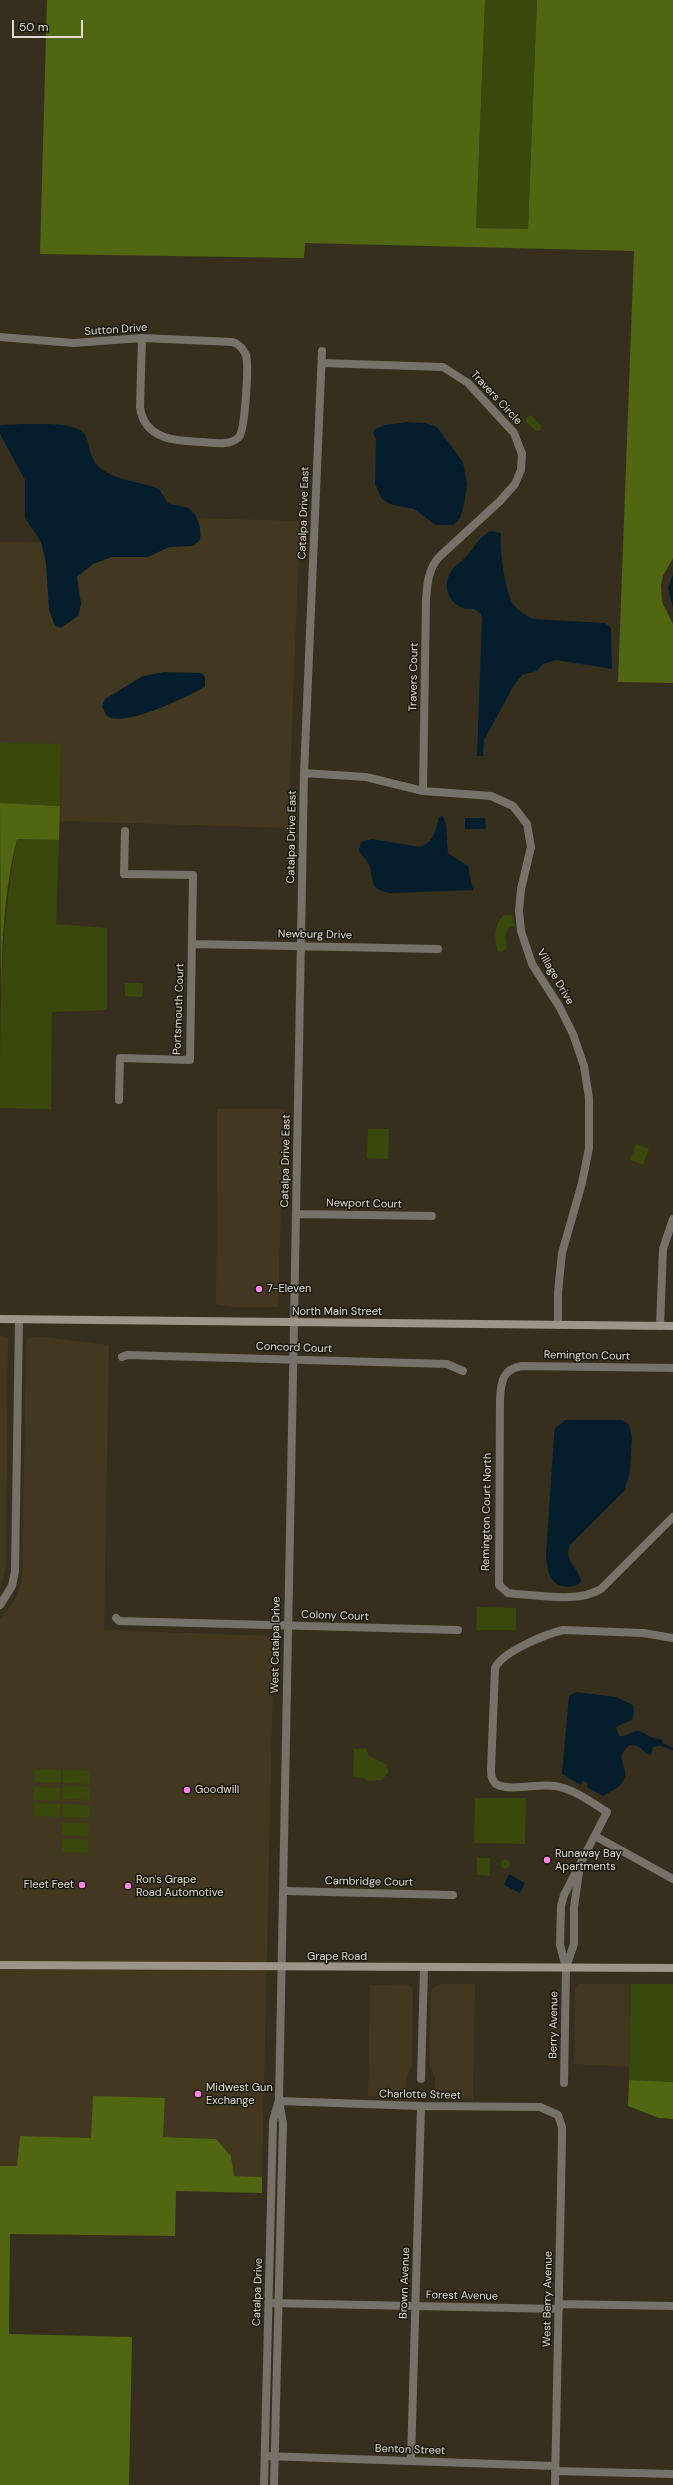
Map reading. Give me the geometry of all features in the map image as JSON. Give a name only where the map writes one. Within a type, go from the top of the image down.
[{"type":"main road","name":"North Main Street","points":[[0,1319],[673,1326]]},
{"type":"main road","name":"Grape Road","points":[[0,1965],[281,1968],[673,1968]]},
{"type":"street","name":"Sutton Drive","points":[[0,337],[73,343],[142,338],[233,342],[242,348],[247,359],[244,426],[236,440],[222,443],[172,440],[157,434],[144,422],[140,407],[142,338]]},
{"type":"street","name":"Catalpa Drive East","points":[[294,1323],[304,773],[322,351]]},
{"type":"street","name":"Travers Circle","points":[[322,363],[443,367],[468,383],[516,437],[522,454],[521,470],[515,484],[500,501],[433,563]]},
{"type":"street","name":"Travers Court","points":[[423,791],[427,585],[433,563]]},
{"type":"street","name":"Village Drive","points":[[304,773],[366,777],[423,791],[481,794],[503,800],[520,814],[531,836],[531,847],[519,901],[521,931],[532,964],[559,1006],[573,1034],[584,1066],[589,1098],[589,1148],[582,1183],[562,1254],[558,1292],[558,1325]]},
{"type":"street","points":[[125,831],[124,874],[193,875],[192,944]]},
{"type":"street","name":"Newburg Drive","points":[[192,944],[438,949]]},
{"type":"street","name":"Portsmouth Court","points":[[119,1100],[120,1058],[190,1060],[192,944]]},
{"type":"street","name":"Newport Court","points":[[296,1214],[432,1216]]},
{"type":"street","points":[[660,1326],[663,1248],[673,1219]]},
{"type":"street","points":[[0,1605],[12,1586],[15,1572],[19,1320]]},
{"type":"street","name":"West Catalpa Drive","points":[[281,1968],[284,1892],[287,1625],[294,1323]]},
{"type":"street","name":"Concord Court","points":[[122,1357],[135,1355],[447,1364],[463,1371]]},
{"type":"street","name":"Remington Court","points":[[504,1375],[514,1367],[522,1366],[673,1368]]},
{"type":"street","name":"Remington Court North","points":[[504,1375],[501,1381],[500,1399],[497,1568],[499,1585],[502,1589],[516,1594],[574,1596],[592,1594],[601,1588],[673,1516]]},
{"type":"street","name":"Colony Court","points":[[116,1618],[119,1621],[458,1630]]},
{"type":"street","points":[[566,1968],[560,1945],[561,1906],[564,1895],[581,1860],[608,1812],[580,1795],[555,1786],[505,1786],[496,1784],[492,1778],[495,1668],[498,1660],[507,1654],[552,1632],[563,1630],[643,1633],[673,1638]]},
{"type":"street","points":[[595,1836],[673,1879]]},
{"type":"street","points":[[566,1968],[574,1944],[574,1907],[581,1860]]},
{"type":"street","name":"Cambridge Court","points":[[284,1892],[453,1895]]},
{"type":"street","name":"Catalpa Drive","points":[[274,2485],[283,2123],[279,2101],[281,1968]]},
{"type":"street","points":[[421,2079],[424,1968]]},
{"type":"street","name":"Berry Avenue","points":[[564,2082],[566,1968]]},
{"type":"street","name":"Catalpa Drive","points":[[264,2485],[273,2124],[279,2101]]},
{"type":"street","name":"Charlotte Street","points":[[279,2101],[421,2106],[540,2107],[552,2110],[558,2115]]},
{"type":"street","name":"Brown Avenue","points":[[411,2461],[421,2106]]},
{"type":"street","name":"West Berry Avenue","points":[[554,2485],[562,2127],[558,2115]]},
{"type":"street","name":"Forest Avenue","points":[[269,2303],[416,2306],[673,2306]]},
{"type":"street","name":"Benton Street","points":[[265,2456],[411,2461],[673,2474]]},
{"type":"shaded area","points":[[192,518],[300,521],[288,828],[60,821],[61,744],[0,743],[0,542],[190,543]]},
{"type":"shaded area","points":[[217,1109],[284,1109],[278,1307],[233,1307],[216,1304]]},
{"type":"shaded area","points":[[0,1335],[8,1338],[6,1567],[0,1590]]},
{"type":"shaded area","points":[[33,1336],[109,1345],[104,1630],[274,1636],[262,2177],[234,2176],[231,2156],[216,2139],[163,2137],[165,2098],[91,2138],[20,2136],[17,2166],[0,2166],[0,1619],[15,1600],[22,1581],[26,1341]]},
{"type":"shaded area","points":[[406,1984],[412,1988],[413,1994],[412,2065],[407,2077],[406,2097],[368,2096],[370,1985]]},
{"type":"shaded area","points":[[441,1984],[475,1984],[473,2099],[434,2098],[435,2077],[429,2065],[431,1993],[433,1988]]},
{"type":"shaded area","points":[[578,1984],[631,1984],[629,2067],[574,2064],[575,1988]]},
{"type":"green space","points":[[47,0],[485,0],[476,228],[528,229],[537,0],[673,0],[673,558],[663,576],[661,585],[662,602],[673,624],[673,683],[618,682],[634,251],[305,243],[304,258],[40,254]]},
{"type":"green space","points":[[485,0],[537,0],[528,229],[476,228]]},
{"type":"green space","points":[[531,415],[541,426],[540,430],[536,431],[526,422],[527,417]]},
{"type":"green space","points":[[0,743],[61,744],[60,806],[0,803]]},
{"type":"green space","points":[[0,803],[60,806],[59,840],[17,839],[12,860],[6,901],[1,1005]]},
{"type":"green space","points":[[17,839],[59,840],[56,924],[107,928],[107,1010],[52,1012],[51,1109],[0,1108],[0,1041],[4,939],[11,872]]},
{"type":"green space","points":[[504,915],[513,915],[514,926],[508,928],[505,937],[507,947],[502,952],[498,951],[496,932],[498,922]]},
{"type":"green space","points":[[125,983],[143,983],[142,997],[125,996]]},
{"type":"green space","points":[[368,1129],[389,1129],[388,1159],[367,1158]]},
{"type":"green space","points":[[636,1144],[649,1149],[643,1165],[630,1160]]},
{"type":"green space","points":[[477,1607],[516,1608],[516,1630],[476,1630]]},
{"type":"green space","points":[[367,1748],[368,1755],[387,1765],[388,1773],[382,1780],[367,1781],[363,1778],[353,1777],[354,1749]]},
{"type":"green space","points":[[35,1770],[61,1770],[61,1783],[34,1782]]},
{"type":"green space","points":[[63,1770],[89,1771],[89,1784],[63,1783]]},
{"type":"green space","points":[[63,1786],[89,1787],[89,1800],[63,1799]]},
{"type":"green space","points":[[34,1787],[61,1788],[60,1800],[34,1800]]},
{"type":"green space","points":[[475,1798],[526,1798],[525,1844],[474,1843]]},
{"type":"green space","points":[[35,1803],[61,1804],[60,1817],[34,1816]]},
{"type":"green space","points":[[63,1804],[89,1805],[89,1818],[63,1817]]},
{"type":"green space","points":[[62,1823],[89,1823],[88,1836],[62,1835]]},
{"type":"green space","points":[[62,1839],[88,1840],[88,1853],[62,1852]]},
{"type":"green space","points":[[477,1858],[490,1858],[490,1876],[477,1875]]},
{"type":"green space","points":[[503,1860],[507,1860],[509,1864],[507,1868],[503,1868],[501,1866],[501,1862]]},
{"type":"green space","points":[[631,1984],[673,1984],[673,2082],[629,2080]]},
{"type":"green space","points":[[629,2080],[673,2082],[673,2119],[659,2118],[628,2106]]},
{"type":"green space","points":[[93,2096],[165,2098],[163,2137],[216,2139],[231,2156],[234,2176],[262,2177],[262,2193],[176,2191],[175,2236],[10,2234],[9,2334],[132,2337],[129,2485],[0,2485],[0,2166],[17,2166],[20,2136],[91,2138]]},
{"type":"water","points":[[406,422],[424,423],[437,427],[463,462],[467,484],[464,505],[460,518],[453,525],[436,525],[414,509],[390,504],[382,499],[375,484],[376,439],[373,433],[375,429],[385,425]]},
{"type":"water","points":[[23,424],[69,426],[84,433],[94,461],[105,472],[120,478],[159,489],[168,503],[190,509],[194,513],[200,526],[200,540],[193,546],[169,547],[148,557],[112,557],[93,564],[77,577],[81,604],[78,616],[61,628],[55,626],[49,610],[46,563],[41,542],[25,518],[25,480],[0,434],[0,425]]},
{"type":"water","points":[[491,531],[501,533],[503,569],[507,589],[513,604],[522,613],[533,619],[605,623],[611,628],[612,669],[556,660],[543,664],[537,671],[522,675],[513,687],[484,740],[483,756],[477,756],[482,618],[480,613],[474,609],[464,609],[453,602],[448,592],[447,581],[453,568],[470,553],[481,538]]},
{"type":"water","points":[[673,574],[673,608],[668,588]]},
{"type":"water","points":[[164,672],[201,673],[205,677],[205,687],[170,704],[139,715],[125,718],[114,718],[106,715],[102,706],[105,699],[143,676]]},
{"type":"water","points":[[443,816],[446,824],[448,853],[468,866],[473,890],[390,893],[378,889],[373,882],[368,863],[359,850],[361,842],[372,839],[421,847],[432,838],[439,817]]},
{"type":"water","points":[[465,818],[485,818],[486,829],[465,829]]},
{"type":"water","points":[[566,1420],[622,1420],[629,1424],[632,1437],[630,1472],[624,1491],[570,1545],[568,1555],[581,1581],[578,1585],[569,1587],[557,1584],[550,1576],[546,1555],[555,1428]]},
{"type":"water","points":[[576,1692],[616,1697],[633,1705],[634,1713],[632,1720],[616,1727],[619,1736],[624,1736],[638,1731],[658,1739],[662,1739],[663,1745],[653,1747],[651,1755],[646,1753],[638,1746],[630,1745],[622,1755],[625,1771],[623,1781],[617,1788],[603,1796],[587,1787],[588,1783],[583,1781],[581,1785],[562,1774],[569,1696]]},
{"type":"water","points":[[509,1874],[525,1883],[520,1893],[504,1885]]},
{"type":"waterway","points":[[663,1745],[673,1749]]},
{"type":"place","name":"7-Eleven","points":[[259,1289]]},
{"type":"place","name":"Goodwill","points":[[187,1790]]},
{"type":"place","name":"Runaway Bay Apartments","points":[[547,1860]]},
{"type":"place","name":"Fleet Feet","points":[[82,1885]]},
{"type":"place","name":"Ron's Grape Road Automotive","points":[[128,1886]]},
{"type":"place","name":"Midwest Gun Exchange","points":[[198,2094]]}]
